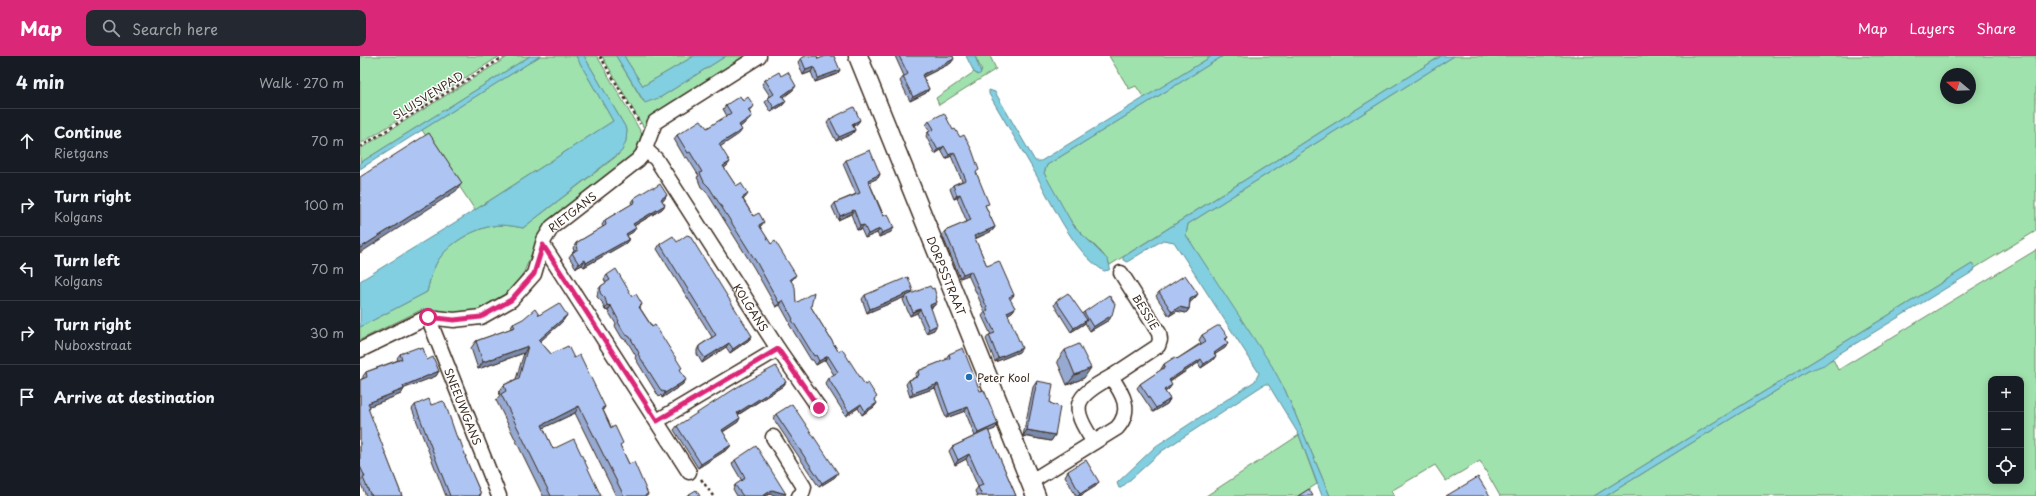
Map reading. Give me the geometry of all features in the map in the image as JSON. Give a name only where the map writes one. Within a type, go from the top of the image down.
[{"type":"street","name":"RIETGANS","points":[[428,317],[454,320],[481,317],[511,300],[534,274],[543,245],[552,227],[633,166],[645,149],[655,122],[759,56]]},
{"type":"street","name":"DORPSSTRAAT","points":[[858,56],[1033,489]]},
{"type":"street","name":"KOLGANS","points":[[645,149],[656,160],[778,349],[819,408]]},
{"type":"street","points":[[543,245],[689,472]]},
{"type":"street","name":"BESSIE","points":[[1094,442],[1081,422],[1078,408],[1083,396],[1087,391],[1155,350],[1160,340],[1159,333],[1121,273]]},
{"type":"street","points":[[360,350],[428,317]]},
{"type":"street","name":"SNEEUWGANS","points":[[428,317],[498,496]]},
{"type":"street","points":[[657,421],[778,349]]},
{"type":"street","points":[[1033,489],[1094,442],[1118,428],[1125,417],[1126,411],[1124,399],[1112,377]]},
{"type":"street","points":[[773,437],[804,487],[802,494],[799,496]]},
{"type":"path","name":"SLUISVENPAD","points":[[360,147],[505,56]]},
{"type":"path","points":[[600,56],[644,130],[649,135]]},
{"type":"path","points":[[689,472],[697,474],[712,496]]},
{"type":"green space","points":[[360,56],[500,56],[360,144]]},
{"type":"green space","points":[[509,56],[530,56],[360,163],[360,149]]},
{"type":"green space","points":[[540,56],[576,56],[613,121],[475,210],[422,130]]},
{"type":"green space","points":[[584,56],[597,56],[642,134],[634,154],[539,236],[524,272],[509,294],[484,309],[464,314],[436,314],[421,310],[360,340],[360,327],[427,292],[432,272],[439,259],[459,240],[476,231],[496,225],[523,228],[618,155],[626,141],[627,130]]},
{"type":"green space","points":[[602,56],[616,56],[643,101],[661,97],[726,56],[748,56],[652,116],[648,119],[644,128]]},
{"type":"green space","points":[[624,56],[694,56],[643,86]]},
{"type":"green space","points":[[975,56],[990,56],[996,69],[939,105],[936,98],[974,72],[976,74],[982,71]]},
{"type":"green space","points":[[1109,56],[1212,56],[1144,98],[1136,86],[1129,89]]},
{"type":"green space","points":[[1223,56],[1441,56],[1110,265],[1103,254],[1078,230],[1066,213],[1044,173],[1047,165]]},
{"type":"green space","points":[[1454,56],[2036,56],[2036,231],[1975,268],[1972,264],[1594,496],[1500,496],[1480,461],[1446,481],[1435,465],[1391,491],[1394,496],[1330,496],[1285,390],[1186,235],[1188,224]]},
{"type":"green space","points":[[2036,250],[2036,496],[1606,496],[1808,371],[1833,359],[1838,370]]},
{"type":"green space","points":[[1299,435],[1317,484],[1298,496],[1206,496]]},
{"type":"water","points":[[530,56],[540,56],[360,169],[360,163]]},
{"type":"water","points":[[576,56],[584,56],[627,130],[626,141],[622,151],[523,228],[496,225],[476,231],[459,240],[439,259],[432,272],[427,292],[360,327],[360,281],[475,210],[613,121]]},
{"type":"water","points":[[616,56],[624,56],[643,86],[694,56],[726,56],[661,97],[645,103]]},
{"type":"water","points":[[966,56],[975,56],[981,73],[978,75],[974,72]]},
{"type":"water","points":[[1212,56],[1223,56],[1047,165],[1044,173],[1073,225],[1108,260],[1110,267],[1109,270],[1104,271],[1093,263],[1083,252],[1064,226],[989,94],[989,90],[995,92],[1035,161],[1041,161]]},
{"type":"water","points":[[1441,56],[1454,56],[1188,224],[1186,235],[1272,366],[1285,390],[1330,496],[1322,496],[1299,435],[1268,384],[1265,384],[1162,451],[1121,488],[1119,488],[1117,483],[1156,446],[1255,381],[1259,373],[1174,242],[1163,240],[1127,262],[1123,260],[1123,257]]},
{"type":"water","points":[[1972,264],[1975,268],[1974,271],[1837,355],[1824,365],[1808,371],[1606,496],[1594,496]]},
{"type":"building","points":[[806,56],[817,56],[818,59],[826,56],[834,56],[840,70],[818,78],[814,67],[806,70],[801,58]]},
{"type":"building","points":[[899,56],[953,56],[954,59],[922,75],[929,89],[913,97],[903,77],[908,74]]},
{"type":"building","points":[[779,72],[781,76],[788,72],[796,86],[782,96],[786,101],[774,108],[768,98],[774,94],[765,80]]},
{"type":"building","points":[[740,96],[743,101],[748,97],[754,106],[748,110],[752,116],[739,125],[742,130],[719,144],[730,162],[723,166],[736,186],[741,183],[748,194],[742,198],[753,216],[759,213],[764,222],[759,225],[771,244],[775,241],[796,275],[790,279],[795,287],[796,303],[814,292],[811,307],[838,351],[842,349],[865,385],[868,383],[877,397],[874,399],[877,403],[865,411],[861,404],[849,412],[828,378],[838,372],[828,356],[819,361],[816,355],[814,356],[792,320],[793,319],[783,300],[779,303],[757,263],[709,187],[704,182],[700,173],[702,172],[690,152],[688,153],[677,135],[701,120],[707,128],[731,113],[726,105]]},
{"type":"building","points":[[854,107],[860,120],[852,124],[855,130],[839,137],[830,119]]},
{"type":"building","points":[[944,113],[953,130],[955,129],[960,137],[964,135],[972,150],[979,170],[976,172],[989,204],[985,205],[995,227],[974,236],[987,266],[999,261],[1014,295],[1009,297],[1015,308],[1007,312],[1022,348],[998,358],[989,335],[995,333],[985,312],[988,310],[971,271],[963,274],[945,231],[971,220],[960,194],[957,195],[953,185],[966,180],[954,152],[949,155],[944,146],[938,150],[928,132],[934,129],[929,121]]},
{"type":"building","points":[[429,133],[462,183],[360,248],[360,177]]},
{"type":"building","points":[[870,150],[880,174],[868,180],[883,216],[888,214],[894,228],[882,233],[880,229],[868,234],[864,225],[860,226],[854,210],[840,216],[835,203],[860,193],[846,160]]},
{"type":"building","points":[[660,184],[667,195],[661,199],[665,205],[633,224],[636,228],[626,234],[629,239],[586,263],[585,260],[579,264],[572,253],[578,249],[576,243],[606,225],[605,220],[635,202],[634,198]]},
{"type":"building","points":[[687,235],[690,236],[752,336],[733,349],[729,343],[705,358],[699,350],[699,346],[716,335],[660,244],[673,236],[677,242]]},
{"type":"building","points":[[616,269],[632,296],[636,294],[642,304],[639,307],[652,327],[655,325],[682,368],[680,369],[686,380],[665,393],[664,391],[662,392],[638,354],[639,353],[630,337],[625,334],[611,306],[607,305],[605,298],[600,293],[601,286],[610,280],[607,275]]},
{"type":"building","points":[[1185,275],[1198,294],[1190,299],[1189,309],[1179,307],[1172,312],[1159,292]]},
{"type":"building","points":[[908,277],[913,291],[870,309],[865,295]]},
{"type":"building","points":[[930,286],[932,289],[934,288],[937,298],[937,302],[930,305],[937,325],[929,329],[920,309],[913,312],[906,296]]},
{"type":"building","points":[[1068,293],[1087,320],[1074,328],[1056,301]]},
{"type":"building","points":[[1109,295],[1115,304],[1112,315],[1093,327],[1084,312]]},
{"type":"building","points":[[559,303],[567,315],[539,340],[551,354],[568,346],[574,358],[580,355],[605,407],[602,408],[611,428],[615,426],[623,443],[620,445],[629,464],[634,462],[648,494],[644,496],[624,496],[579,406],[542,425],[553,449],[574,439],[601,496],[551,496],[501,394],[506,391],[504,385],[519,378],[528,346],[483,362],[476,341],[515,327],[513,324],[523,319],[535,309],[539,315]]},
{"type":"building","points":[[1217,326],[1220,326],[1228,337],[1225,339],[1228,343],[1214,353],[1216,356],[1204,364],[1201,359],[1169,380],[1172,385],[1164,390],[1170,399],[1156,408],[1140,384],[1165,367],[1164,364],[1175,357],[1177,359],[1206,341],[1202,335]]},
{"type":"building","points":[[1079,344],[1091,368],[1075,375],[1065,350]]},
{"type":"building","points":[[419,347],[420,349],[423,348],[427,360],[433,357],[439,371],[403,386],[404,389],[368,403],[370,407],[368,408],[402,496],[372,496],[363,478],[365,477],[360,466],[360,380],[367,377],[366,372],[402,359],[400,354]]},
{"type":"building","points":[[963,348],[980,391],[984,390],[998,424],[978,433],[968,407],[949,414],[938,384],[913,393],[909,380],[919,375],[918,371],[950,358],[949,354]]},
{"type":"building","points":[[776,366],[786,382],[737,413],[740,418],[722,430],[731,445],[701,464],[677,426],[739,386]]},
{"type":"building","points":[[1037,381],[1053,384],[1050,403],[1060,407],[1055,435],[1027,430]]},
{"type":"building","points":[[429,399],[431,405],[443,401],[445,403],[458,441],[460,440],[465,457],[481,494],[479,495],[480,496],[450,496],[415,405]]},
{"type":"building","points":[[792,404],[838,473],[822,483],[776,414]]},
{"type":"building","points":[[988,430],[1016,496],[982,496],[978,487],[983,485],[969,454],[958,460],[952,447]]},
{"type":"building","points":[[756,446],[786,494],[772,490],[763,496],[743,496],[735,485],[745,478],[735,460]]},
{"type":"building","points":[[1086,460],[1099,482],[1080,494],[1068,471]]},
{"type":"building","points":[[1478,477],[1490,496],[1446,496]]},
{"type":"building","points":[[1309,489],[1313,496],[1298,496]]},
{"type":"building","points":[[696,490],[700,496],[686,496]]},
{"type":"place","name":"Peter Kool","points":[[969,377]]},
{"type":"route","points":[[428,317],[454,320],[481,317],[511,300],[534,274],[543,245],[657,421],[778,349],[819,408]]}]
